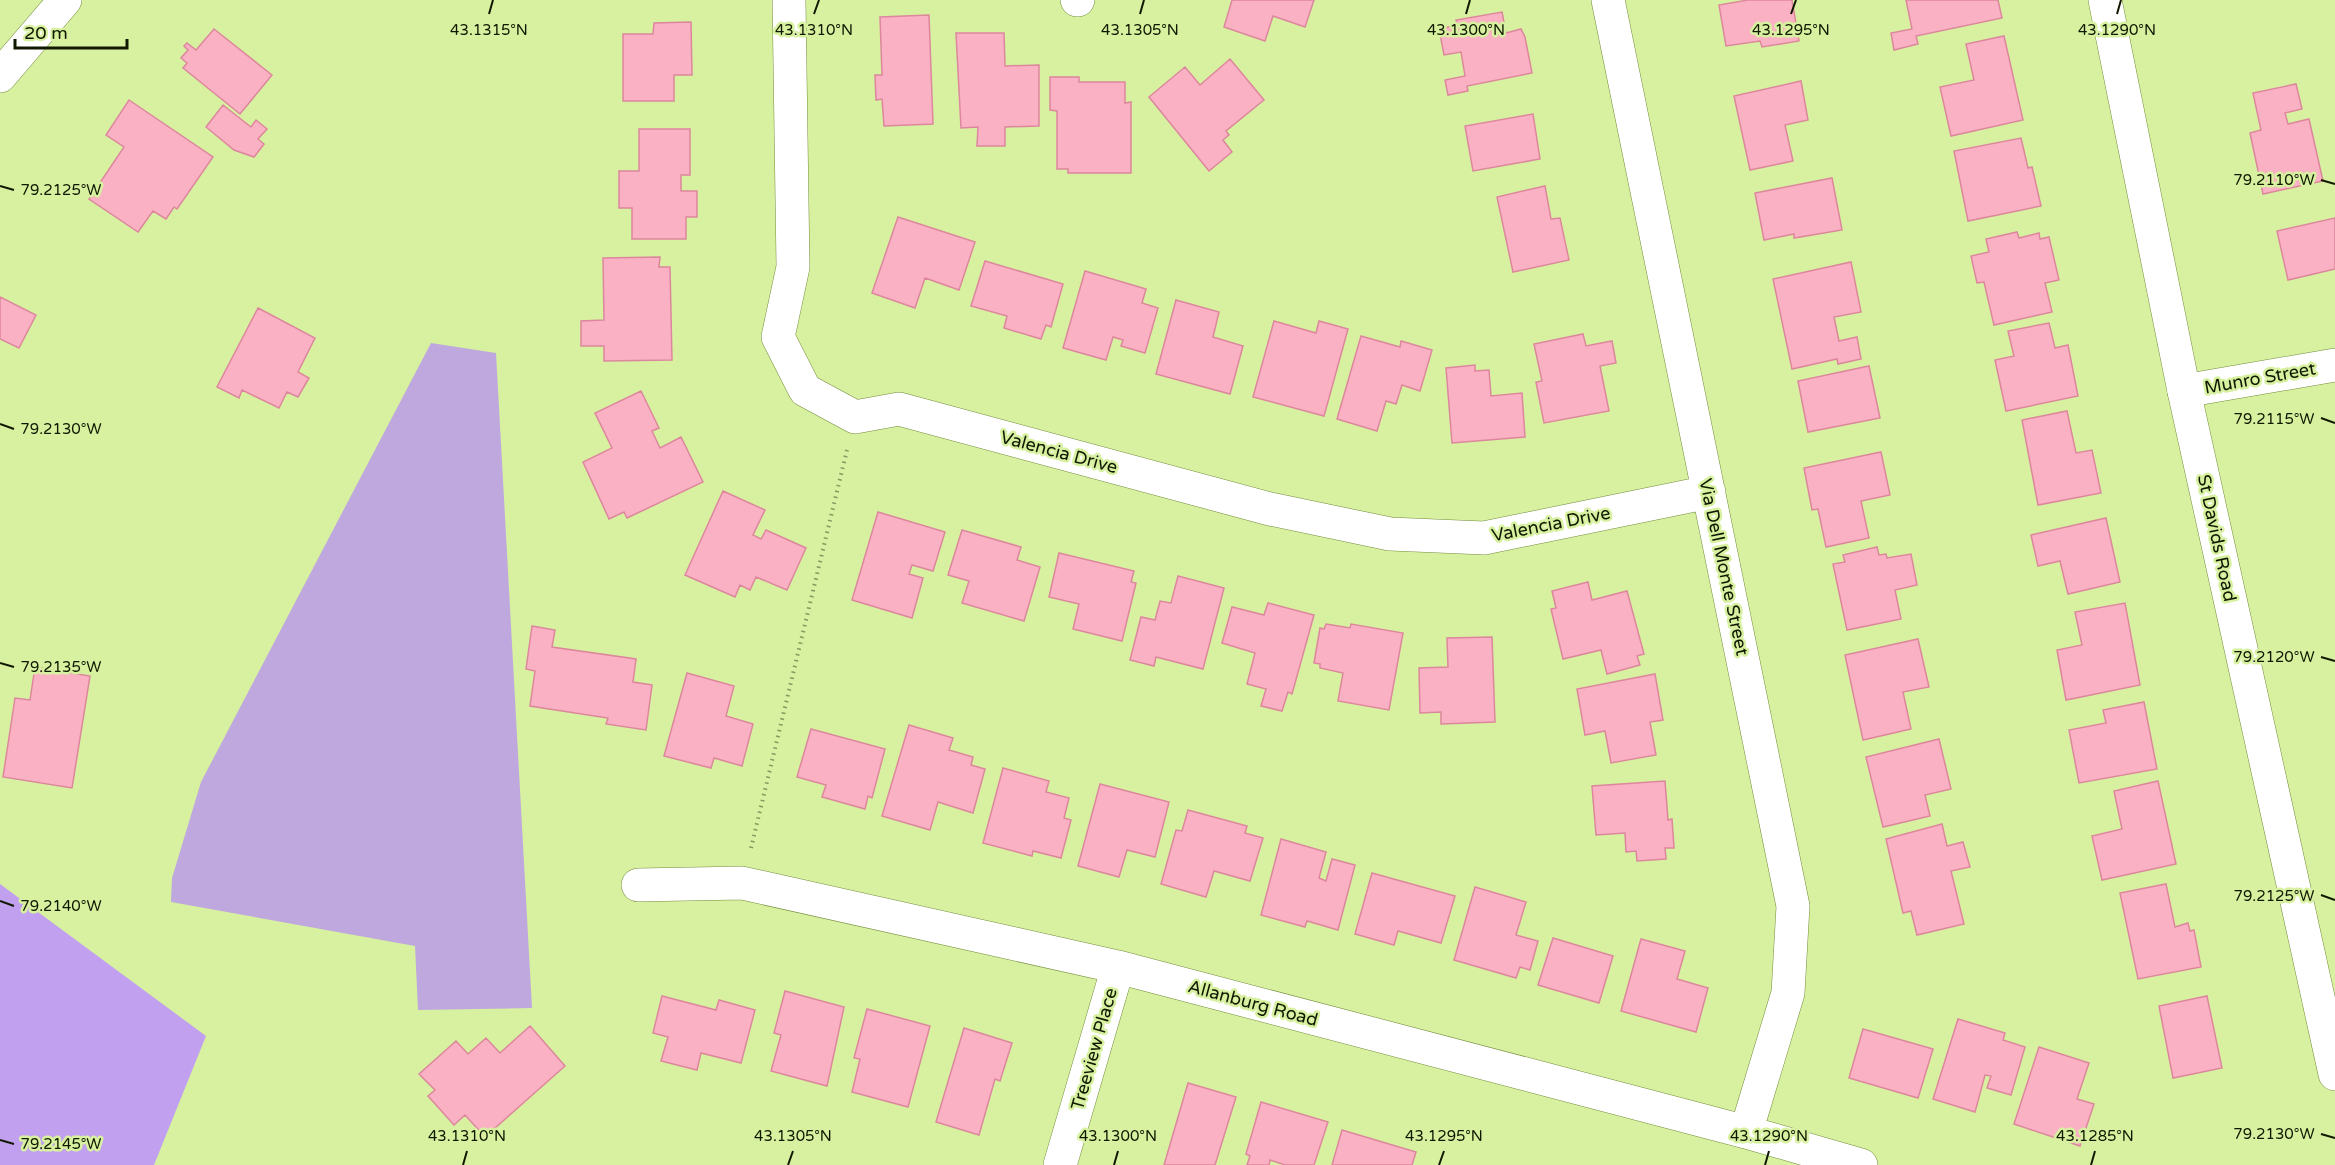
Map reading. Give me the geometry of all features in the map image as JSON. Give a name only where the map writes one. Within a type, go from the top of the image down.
[{"type":"street","points":[[0,76],[65,0]]},
{"type":"street","points":[[789,0],[793,267],[778,337],[805,390],[855,417]]},
{"type":"street","name":"Via Dell Monte Street","points":[[1608,0],[1793,906],[1788,993],[1746,1132]]},
{"type":"street","name":"St Davids Road","points":[[2105,0],[2184,391],[2327,995],[2335,1074]]},
{"type":"street","name":"Munro Street","points":[[2184,391],[2335,365]]},
{"type":"street","name":"Valencia Drive","points":[[855,417],[899,409],[1270,509],[1390,534],[1484,538],[1709,492]]},
{"type":"street","name":"Allanburg Road","points":[[638,885],[742,883],[1118,967],[1746,1132],[1861,1165]]},
{"type":"street","name":"Treeview Place","points":[[1060,1165],[1118,967]]},
{"type":"path","points":[[750,850],[855,417]]},
{"type":"shaded area","points":[[431,343],[496,353],[532,1008],[418,1010],[415,946],[171,902],[172,878],[201,782]]},
{"type":"shaded area","points":[[0,884],[206,1036],[154,1165],[0,1165]]},
{"type":"building","points":[[1232,0],[1314,0],[1305,27],[1273,16],[1265,41],[1224,27]]},
{"type":"building","points":[[1748,0],[1792,0],[1799,41],[1762,47],[1760,41],[1726,46],[1719,5]]},
{"type":"building","points":[[1906,0],[1998,0],[2002,18],[1916,36],[1918,44],[1894,50],[1891,33],[1912,29]]},
{"type":"building","points":[[1502,12],[1506,33],[1521,29],[1525,37],[1532,73],[1467,86],[1468,91],[1448,95],[1445,80],[1465,76],[1461,52],[1444,55],[1439,29],[1457,25],[1456,20]]},
{"type":"building","points":[[929,15],[933,124],[884,126],[882,99],[876,100],[875,75],[882,75],[880,17]]},
{"type":"building","points":[[691,22],[692,75],[674,75],[674,101],[623,101],[623,34],[653,34],[654,23]]},
{"type":"building","points":[[214,29],[272,75],[240,114],[183,68],[187,63],[181,58],[188,50],[184,46],[187,43],[196,50]]},
{"type":"building","points":[[956,33],[1004,33],[1005,66],[1039,65],[1039,126],[1005,127],[1005,146],[977,146],[978,127],[961,128]]},
{"type":"building","points":[[2004,36],[2023,120],[1951,136],[1940,87],[1974,80],[1966,44]]},
{"type":"building","points":[[1230,59],[1264,100],[1226,131],[1229,135],[1223,140],[1232,152],[1209,171],[1149,97],[1185,67],[1200,85]]},
{"type":"building","points":[[1050,77],[1079,77],[1079,82],[1125,82],[1125,103],[1131,102],[1131,173],[1068,173],[1068,169],[1057,169],[1057,111],[1050,110]]},
{"type":"building","points":[[1801,81],[1808,120],[1785,125],[1793,161],[1750,170],[1734,96]]},
{"type":"building","points":[[2296,84],[2302,109],[2285,113],[2288,124],[2309,119],[2323,181],[2263,194],[2250,133],[2261,130],[2253,93]]},
{"type":"building","points":[[129,100],[213,157],[177,209],[174,207],[166,219],[153,211],[138,232],[89,199],[124,147],[106,135]]},
{"type":"building","points":[[223,105],[251,127],[256,120],[267,129],[258,139],[264,144],[254,157],[234,150],[206,127]]},
{"type":"building","points":[[1533,114],[1540,159],[1473,171],[1465,126]]},
{"type":"building","points":[[639,129],[690,129],[690,175],[681,175],[681,191],[697,191],[697,217],[686,217],[686,239],[632,239],[632,208],[619,208],[619,171],[639,171]]},
{"type":"building","points":[[2021,138],[2028,168],[2032,167],[2041,206],[1968,221],[1954,151]]},
{"type":"building","points":[[1832,178],[1842,230],[1794,238],[1794,234],[1764,240],[1755,193]]},
{"type":"building","points":[[1545,186],[1551,219],[1560,218],[1569,260],[1513,272],[1497,197]]},
{"type":"building","points":[[898,217],[975,242],[959,290],[925,278],[915,308],[872,293]]},
{"type":"building","points":[[2335,218],[2335,269],[2288,280],[2277,231]]},
{"type":"building","points":[[2017,232],[2019,238],[2039,233],[2040,239],[2049,237],[2059,280],[2045,283],[2052,312],[1994,325],[1984,282],[1977,283],[1971,256],[1989,252],[1986,239]]},
{"type":"building","points":[[660,257],[659,267],[670,267],[672,360],[604,361],[604,346],[581,346],[581,321],[604,320],[603,258]]},
{"type":"building","points":[[985,261],[1063,284],[1051,327],[1046,325],[1041,339],[1004,328],[1007,316],[971,306]]},
{"type":"building","points":[[1851,262],[1861,312],[1834,317],[1839,341],[1857,337],[1861,359],[1838,364],[1837,359],[1792,369],[1773,279]]},
{"type":"building","points":[[1085,271],[1146,289],[1142,303],[1158,308],[1145,353],[1121,346],[1123,340],[1113,337],[1106,360],[1063,348]]},
{"type":"building","points":[[0,297],[36,315],[19,348],[0,339]]},
{"type":"building","points":[[1176,300],[1219,312],[1213,337],[1243,346],[1230,394],[1156,374]]},
{"type":"building","points":[[258,308],[315,338],[298,372],[309,378],[298,397],[287,392],[279,408],[242,390],[239,398],[217,387]]},
{"type":"building","points":[[1274,321],[1316,333],[1319,321],[1348,329],[1324,416],[1253,397]]},
{"type":"building","points":[[2049,323],[2055,348],[2068,345],[2078,396],[2006,411],[1995,360],[2014,356],[2008,331]]},
{"type":"building","points":[[1583,334],[1586,346],[1612,341],[1616,363],[1600,366],[1609,411],[1544,423],[1536,382],[1542,381],[1534,344]]},
{"type":"building","points":[[1361,336],[1400,347],[1401,341],[1432,350],[1420,391],[1402,385],[1396,404],[1386,401],[1377,431],[1337,419]]},
{"type":"building","points":[[1475,365],[1475,371],[1489,370],[1491,396],[1522,393],[1525,437],[1452,443],[1446,368]]},
{"type":"building","points":[[1869,366],[1880,418],[1808,432],[1798,381]]},
{"type":"building","points":[[641,391],[659,428],[652,431],[660,448],[681,437],[703,482],[627,518],[624,512],[609,519],[583,462],[612,448],[595,413]]},
{"type":"building","points":[[2067,411],[2076,453],[2092,450],[2101,493],[2038,505],[2022,420]]},
{"type":"building","points":[[1881,452],[1890,495],[1861,501],[1869,538],[1826,547],[1818,509],[1812,510],[1804,468]]},
{"type":"building","points":[[723,491],[765,510],[753,535],[761,539],[766,530],[806,548],[787,590],[756,577],[750,590],[740,585],[735,597],[685,575]]},
{"type":"building","points":[[878,512],[945,532],[933,571],[912,565],[909,574],[923,578],[912,618],[852,600]]},
{"type":"building","points":[[2106,518],[2120,582],[2068,594],[2060,561],[2038,566],[2031,535]]},
{"type":"building","points":[[962,530],[1021,547],[1017,560],[1040,567],[1024,621],[962,603],[969,581],[948,575]]},
{"type":"building","points":[[1877,547],[1879,555],[1886,554],[1887,558],[1911,554],[1917,585],[1895,590],[1901,619],[1847,630],[1833,564],[1845,562],[1843,555]]},
{"type":"building","points":[[1059,553],[1134,571],[1131,582],[1136,583],[1122,641],[1073,629],[1079,604],[1049,597]]},
{"type":"building","points":[[1178,576],[1224,588],[1203,669],[1156,657],[1154,666],[1130,660],[1141,617],[1155,620],[1160,601],[1171,603]]},
{"type":"building","points":[[1588,582],[1592,600],[1627,591],[1644,654],[1637,656],[1640,665],[1607,674],[1601,650],[1563,659],[1551,609],[1556,608],[1552,591]]},
{"type":"building","points":[[1268,603],[1314,615],[1292,694],[1288,692],[1282,711],[1261,706],[1266,689],[1247,684],[1255,653],[1222,643],[1232,607],[1264,615]]},
{"type":"building","points":[[2125,603],[2140,685],[2066,700],[2057,650],[2082,645],[2075,612]]},
{"type":"building","points":[[1326,624],[1350,628],[1351,624],[1403,633],[1389,710],[1338,701],[1343,673],[1320,668],[1320,664],[1314,663],[1320,628],[1324,629]]},
{"type":"building","points":[[532,626],[555,630],[552,647],[636,659],[633,682],[652,685],[646,730],[606,724],[608,718],[530,706],[535,671],[526,669]]},
{"type":"building","points":[[1492,637],[1495,722],[1441,724],[1441,712],[1420,713],[1419,668],[1448,667],[1447,638]]},
{"type":"building","points":[[1918,639],[1929,687],[1903,692],[1911,729],[1863,740],[1845,655]]},
{"type":"building","points":[[35,667],[90,676],[72,788],[3,777],[15,698],[30,700]]},
{"type":"building","points":[[687,673],[734,686],[726,716],[753,724],[742,766],[714,758],[711,768],[664,756]]},
{"type":"building","points":[[1655,674],[1663,720],[1650,722],[1656,755],[1611,763],[1605,731],[1585,735],[1577,689]]},
{"type":"building","points":[[2144,702],[2157,769],[2079,783],[2069,730],[2106,723],[2103,710]]},
{"type":"building","points":[[909,725],[953,738],[949,750],[973,757],[971,765],[985,769],[973,813],[938,802],[930,830],[882,816]]},
{"type":"building","points":[[811,729],[885,749],[872,798],[868,796],[865,809],[822,797],[826,785],[797,777]]},
{"type":"building","points":[[1939,739],[1951,789],[1925,795],[1930,816],[1883,827],[1866,757]]},
{"type":"building","points":[[1003,768],[1049,781],[1046,792],[1069,798],[1064,818],[1071,820],[1061,858],[1033,851],[1032,856],[983,843]]},
{"type":"building","points":[[1665,781],[1668,820],[1672,819],[1674,848],[1665,848],[1666,859],[1637,861],[1636,851],[1626,852],[1625,833],[1596,835],[1592,786]]},
{"type":"building","points":[[2158,781],[2176,864],[2102,880],[2092,836],[2122,829],[2114,791]]},
{"type":"building","points":[[1100,784],[1169,802],[1155,857],[1127,850],[1119,877],[1078,866]]},
{"type":"building","points":[[1188,810],[1247,826],[1245,833],[1263,838],[1250,881],[1214,871],[1206,897],[1161,884],[1176,830],[1182,831]]},
{"type":"building","points":[[1942,824],[1947,846],[1963,842],[1970,867],[1951,871],[1964,924],[1917,935],[1911,911],[1903,913],[1886,839]]},
{"type":"building","points":[[1281,839],[1326,852],[1319,878],[1326,881],[1332,859],[1355,865],[1338,930],[1307,921],[1305,927],[1261,915]]},
{"type":"building","points":[[1372,873],[1455,896],[1441,943],[1398,931],[1394,945],[1355,934]]},
{"type":"building","points":[[2166,884],[2175,927],[2188,923],[2190,931],[2194,930],[2201,967],[2138,979],[2120,893]]},
{"type":"building","points":[[1475,887],[1526,902],[1516,935],[1538,941],[1530,970],[1520,967],[1516,978],[1454,960]]},
{"type":"building","points":[[1553,938],[1613,956],[1599,1003],[1538,985]]},
{"type":"building","points":[[1641,939],[1685,951],[1677,979],[1708,988],[1696,1032],[1621,1011]]},
{"type":"building","points":[[785,991],[844,1007],[827,1086],[771,1071],[781,1035],[774,1033]]},
{"type":"building","points":[[662,996],[716,1010],[719,1000],[755,1010],[741,1063],[701,1053],[697,1070],[661,1061],[668,1037],[653,1033]]},
{"type":"building","points":[[2207,996],[2222,1068],[2173,1078],[2159,1006]]},
{"type":"building","points":[[867,1009],[930,1026],[908,1107],[852,1092],[860,1059],[854,1058]]},
{"type":"building","points":[[1958,1019],[2005,1033],[2003,1040],[2025,1047],[2011,1095],[1987,1088],[1991,1076],[1985,1075],[1975,1112],[1933,1099]]},
{"type":"building","points":[[530,1026],[565,1066],[485,1137],[465,1115],[454,1125],[428,1096],[435,1090],[419,1074],[456,1041],[468,1054],[486,1038],[500,1053]]},
{"type":"building","points":[[964,1028],[1012,1043],[1000,1081],[995,1079],[979,1135],[936,1122]]},
{"type":"building","points":[[1863,1029],[1933,1049],[1918,1098],[1849,1078]]},
{"type":"building","points":[[2039,1047],[2089,1063],[2077,1099],[2094,1104],[2080,1146],[2014,1124]]},
{"type":"building","points":[[1188,1083],[1236,1097],[1215,1165],[1164,1165]]},
{"type":"building","points":[[1261,1102],[1328,1122],[1314,1165],[1285,1165],[1270,1160],[1269,1165],[1247,1165],[1250,1156],[1246,1154]]},
{"type":"building","points":[[1342,1130],[1416,1152],[1412,1165],[1332,1165]]}]
